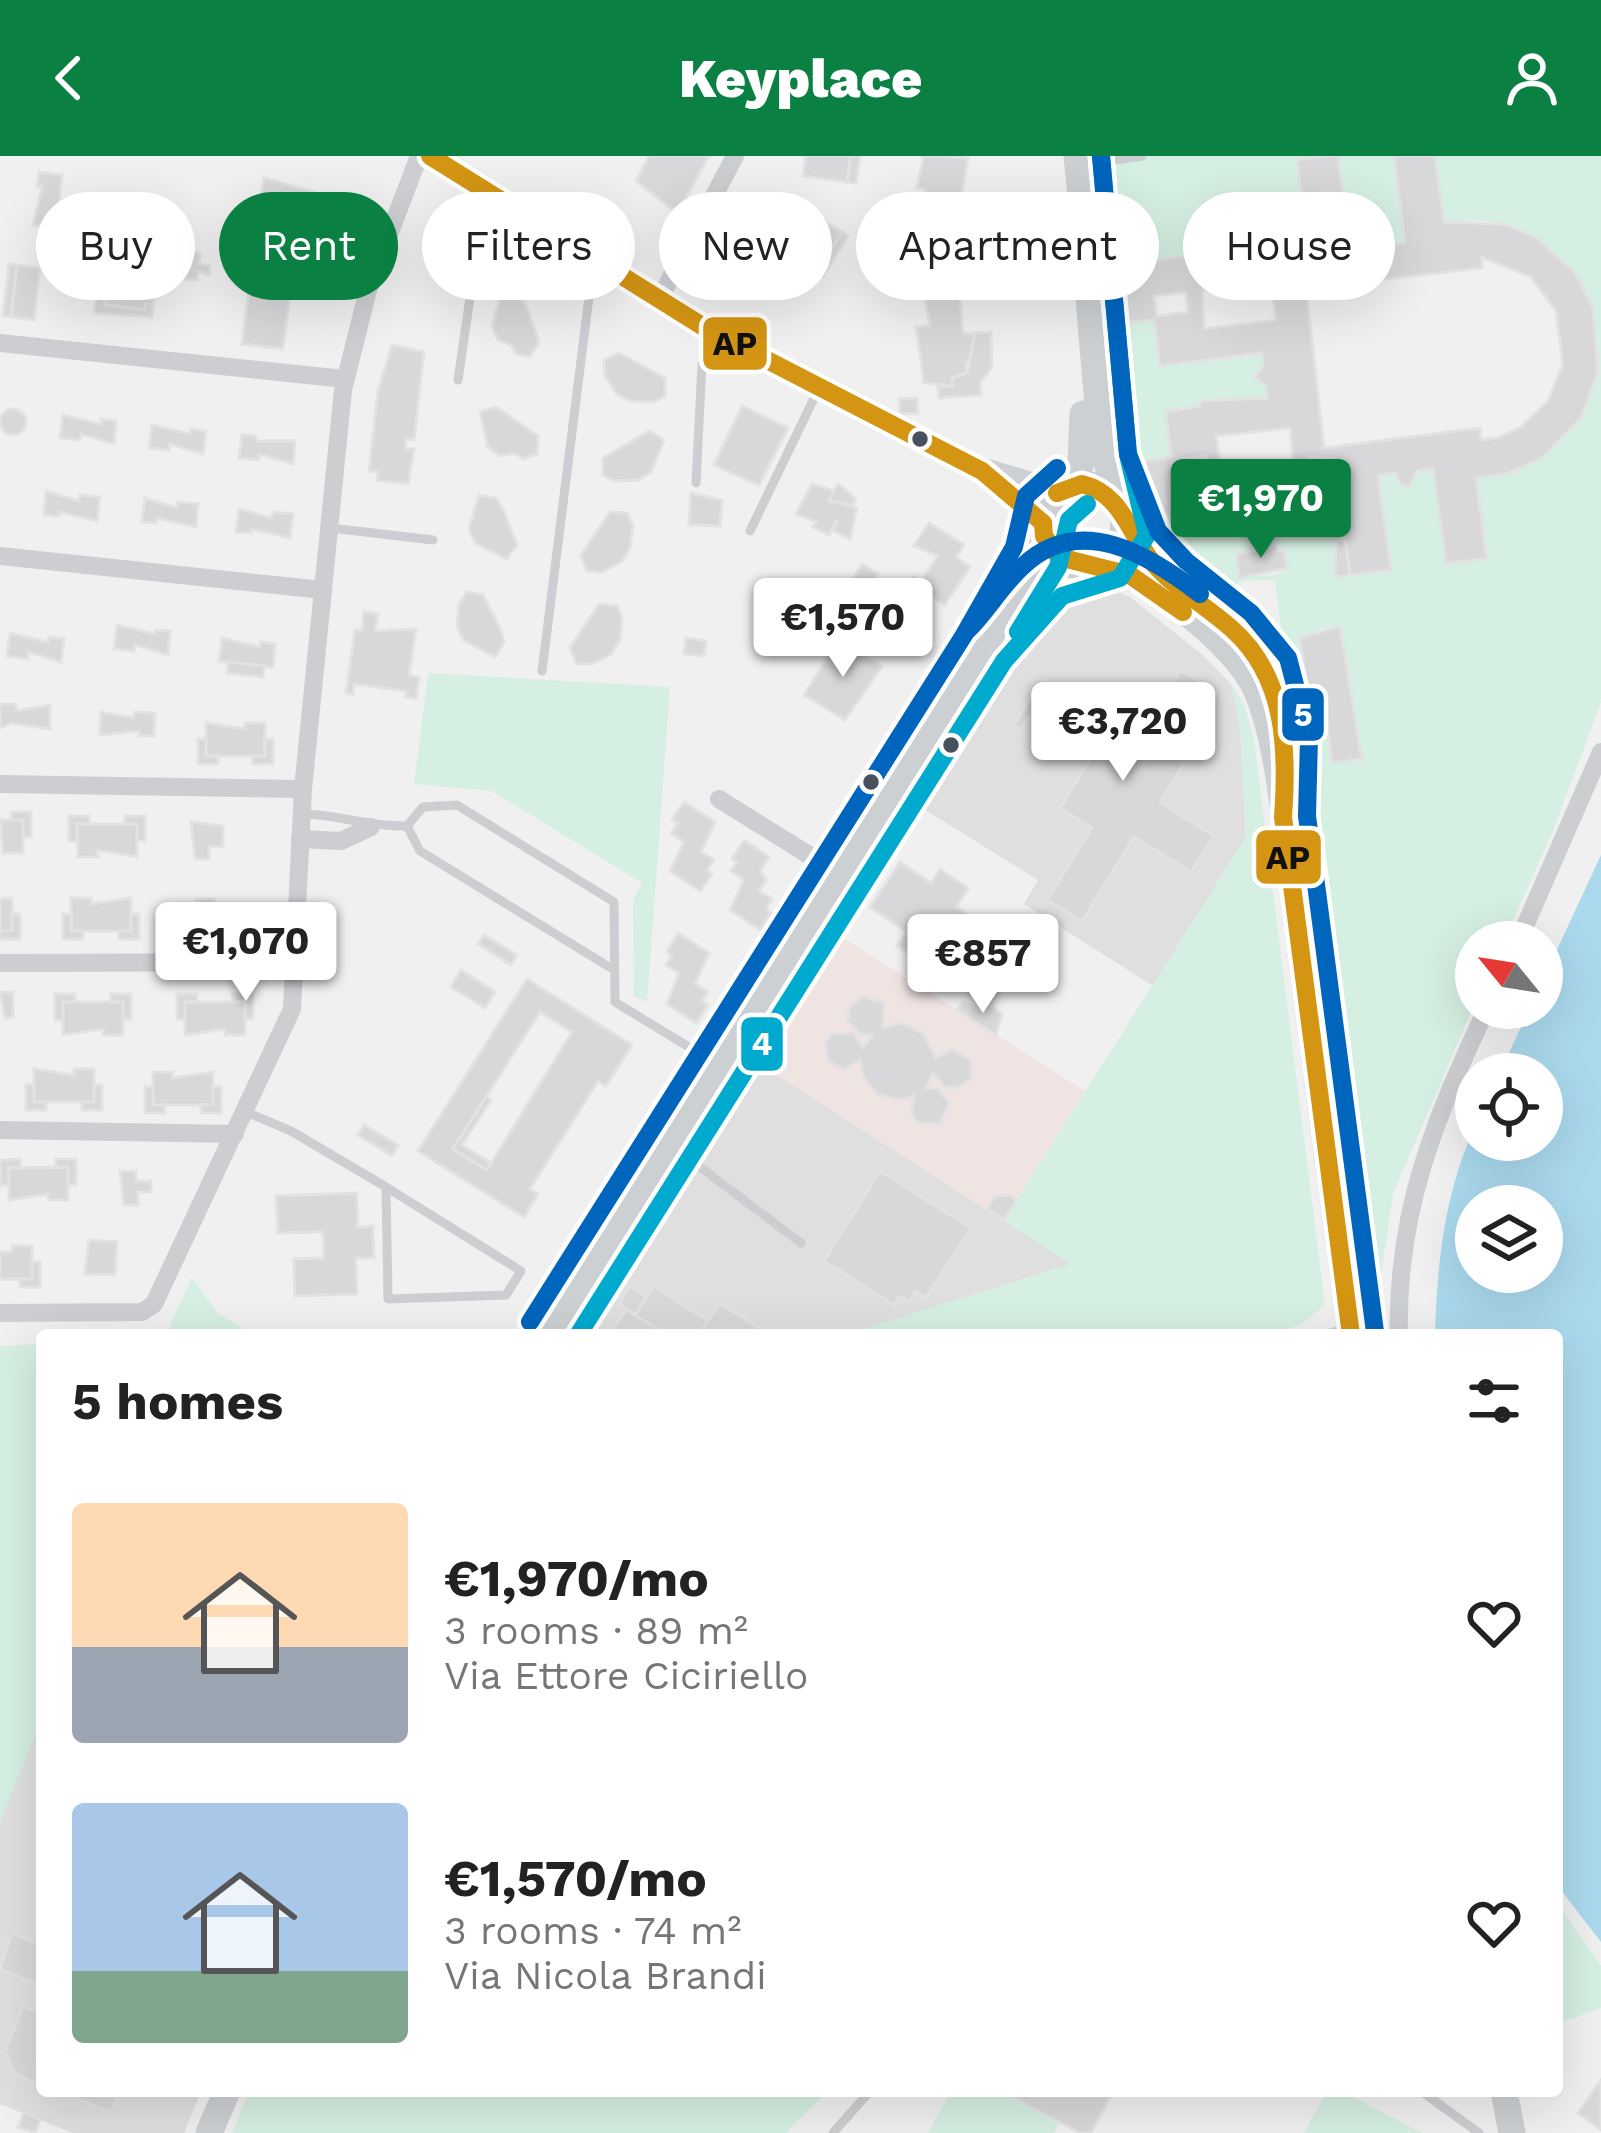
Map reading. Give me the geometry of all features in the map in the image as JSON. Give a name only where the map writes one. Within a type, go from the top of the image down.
[{"type":"street","points":[[0,1313],[142,1312],[154,1304],[292,1010],[303,789],[345,379],[368,290],[419,156]]},
{"type":"street","points":[[430,156],[486,192]]},
{"type":"street","points":[[658,300],[736,156]]},
{"type":"street","points":[[554,1329],[985,647],[1064,489],[1085,436],[1072,159]]},
{"type":"street","points":[[985,647],[1049,575],[1089,564],[1120,542],[1121,512],[1104,459],[1072,159]]},
{"type":"street","points":[[635,286],[715,333],[982,471],[1064,489],[1103,489],[1154,564],[1234,629],[1266,668],[1285,742],[1283,817]]},
{"type":"street","points":[[0,343],[345,379]]},
{"type":"street","points":[[982,471],[1043,529],[1059,557],[1154,589],[1243,668],[1263,710],[1283,817],[1341,1329]]},
{"type":"street","points":[[0,556],[323,590]]},
{"type":"street","points":[[1527,921],[1601,752]]},
{"type":"street","points":[[0,784],[303,789]]},
{"type":"street","points":[[719,799],[841,875]]},
{"type":"street","points":[[300,839],[341,841],[370,827]]},
{"type":"street","points":[[0,963],[294,962]]},
{"type":"street","points":[[1399,1329],[1401,1243],[1415,1177],[1477,1029]]},
{"type":"street","points":[[0,1130],[236,1134]]},
{"type":"street","points":[[209,2133],[224,2097]]},
{"type":"street","points":[[1505,2097],[1512,2133]]},
{"type":"lane","points":[[1072,159],[1142,156]]},
{"type":"lane","points":[[458,380],[470,300]]},
{"type":"lane","points":[[542,670],[588,300]]},
{"type":"lane","points":[[696,483],[702,364],[715,333]]},
{"type":"lane","points":[[750,531],[819,387]]},
{"type":"lane","points":[[330,528],[433,540]]},
{"type":"lane","points":[[302,814],[332,815],[370,827],[407,826],[423,807],[457,805],[614,902],[611,968],[615,1002],[719,1066]]},
{"type":"lane","points":[[407,826],[420,851],[611,968]]},
{"type":"lane","points":[[246,1112],[291,1131],[386,1187],[520,1271],[506,1295],[388,1299],[386,1187]]},
{"type":"lane","points":[[668,1144],[801,1243]]},
{"type":"lane","points":[[832,2133],[865,2097]]},
{"type":"lane","points":[[1429,2097],[1479,2133]]},
{"type":"shaded area","points":[[1073,581],[1106,586],[1130,597],[1204,656],[1231,684],[1240,727],[1246,837],[1153,986],[1024,904],[1038,880],[922,808],[1060,585]]},
{"type":"shaded area","points":[[829,929],[1085,1091],[1004,1220],[747,1056]]},
{"type":"shaded area","points":[[747,1056],[1072,1264],[864,1329],[578,1329],[581,1324],[577,1321],[675,1167],[684,1164],[691,1142]]},
{"type":"shaded area","points":[[36,1731],[36,2097],[199,2097],[184,2133],[73,2133],[0,2104],[0,1821]]},
{"type":"green space","points":[[1091,156],[1327,156],[1297,161],[1301,192],[1183,192],[1183,257],[1159,260],[1159,192],[1094,192]]},
{"type":"green space","points":[[1338,156],[1394,156],[1405,243],[1395,244],[1395,192],[1343,192]]},
{"type":"green space","points":[[1435,156],[1601,156],[1601,702],[1551,836],[1513,921],[1455,921],[1455,1029],[1464,1029],[1393,1194],[1379,1289],[1382,1329],[1366,1329],[1275,580],[1238,581],[1238,588],[1211,582],[1174,565],[1153,548],[1132,510],[1114,415],[1102,300],[1114,300],[1117,323],[1154,320],[1160,366],[1262,353],[1263,365],[1254,378],[1266,386],[1267,398],[1212,405],[1211,400],[1200,401],[1200,406],[1166,412],[1171,457],[1136,463],[1141,519],[1311,499],[1310,457],[1335,459],[1351,575],[1390,570],[1378,475],[1396,473],[1399,483],[1409,487],[1417,471],[1433,468],[1446,563],[1486,559],[1476,478],[1517,465],[1547,438],[1566,403],[1574,362],[1572,319],[1560,280],[1538,247],[1508,225],[1444,222]],"holes":[[[1277,546],[1284,551],[1287,568],[1278,574],[1239,578],[1252,549]],[[1340,626],[1362,758],[1332,763],[1324,700],[1309,702],[1301,638],[1317,635],[1317,629]]]},
{"type":"green space","points":[[428,673],[670,687],[647,1002],[634,996],[633,900],[642,883],[492,791],[414,784]]},
{"type":"green space","points":[[1231,684],[1245,707],[1254,740],[1325,1305],[1302,1324],[1287,1329],[864,1329],[1071,1264],[1004,1220],[1246,837],[1240,727]]},
{"type":"green space","points":[[192,1277],[217,1313],[243,1329],[169,1329]]},
{"type":"green space","points":[[36,1344],[36,1733],[0,1823],[0,1346]]},
{"type":"green space","points":[[1563,1911],[1601,1966],[1601,2008],[1563,2022]]},
{"type":"green space","points":[[247,2097],[822,2097],[786,2133],[232,2133]]},
{"type":"green space","points":[[948,2097],[1009,2097],[1059,2124],[1054,2133],[928,2133]]},
{"type":"green space","points":[[1324,2097],[1353,2097],[1422,2133],[1304,2133]]},
{"type":"water","points":[[1601,855],[1601,1942],[1563,1893],[1563,1329],[1435,1329],[1445,1227],[1457,1175],[1461,1161],[1563,1161],[1563,1053],[1509,1053],[1520,1029],[1563,1029],[1563,937]]},
{"type":"building","points":[[649,156],[709,156],[689,192],[659,192],[659,199],[636,181]]},
{"type":"building","points":[[806,156],[851,156],[847,182],[803,176]]},
{"type":"building","points":[[851,156],[860,156],[856,183],[847,182]]},
{"type":"building","points":[[924,156],[968,158],[962,192],[917,188]]},
{"type":"building","points":[[1338,156],[1343,192],[1301,192],[1297,160]]},
{"type":"building","points":[[1394,156],[1435,156],[1444,222],[1505,224],[1536,237],[1576,274],[1593,308],[1598,372],[1581,418],[1542,458],[1506,474],[1476,478],[1487,559],[1446,563],[1433,468],[1417,471],[1409,487],[1399,483],[1396,473],[1378,475],[1391,570],[1350,575],[1335,459],[1310,457],[1312,499],[1141,520],[1136,463],[1171,457],[1166,412],[1200,406],[1200,401],[1267,398],[1266,386],[1254,378],[1263,365],[1262,353],[1160,366],[1154,320],[1117,323],[1114,300],[1155,300],[1157,316],[1188,312],[1187,300],[1203,300],[1204,329],[1276,320],[1273,300],[1307,300],[1324,448],[1480,428],[1481,440],[1521,427],[1548,401],[1563,364],[1556,311],[1531,277],[1481,257],[1482,268],[1395,278],[1395,244],[1405,243]],"holes":[[[1290,428],[1294,465],[1222,475],[1216,436]],[[1206,456],[1209,476],[1182,480],[1180,459]]]},
{"type":"building","points":[[39,172],[62,175],[60,192],[41,192],[42,187],[37,187]]},
{"type":"building","points":[[264,178],[314,192],[262,192]]},
{"type":"building","points":[[832,226],[842,232],[832,248]]},
{"type":"building","points":[[842,232],[848,236],[832,262],[832,248]]},
{"type":"building","points":[[195,252],[200,253],[199,264],[210,266],[209,275],[198,271],[197,280]]},
{"type":"building","points":[[1183,256],[1183,292],[1159,295],[1159,260]]},
{"type":"building","points":[[9,264],[17,265],[11,317],[3,316]]},
{"type":"building","points":[[17,265],[36,267],[34,320],[11,317]]},
{"type":"building","points":[[96,300],[145,310],[146,304],[153,305],[152,317],[94,313]]},
{"type":"building","points":[[106,300],[154,300],[145,310],[105,305]]},
{"type":"building","points":[[248,300],[289,300],[283,349],[242,344]]},
{"type":"building","points":[[500,300],[522,300],[539,342],[530,357],[516,354],[511,345],[498,340],[492,326]]},
{"type":"building","points":[[925,300],[960,300],[963,334],[975,333],[972,362],[966,363],[967,373],[952,378],[953,386],[924,383],[916,327],[930,325]]},
{"type":"building","points":[[991,332],[992,368],[980,383],[981,395],[939,398],[938,387],[953,386],[952,378],[967,373],[975,333]]},
{"type":"building","points":[[392,345],[424,352],[414,440],[406,439],[405,449],[414,449],[408,484],[377,480],[378,472],[369,471],[378,391]]},
{"type":"building","points":[[619,353],[665,378],[665,396],[653,402],[631,401],[617,394],[605,375],[604,360]]},
{"type":"building","points":[[917,398],[918,413],[900,414],[899,399]]},
{"type":"building","points":[[742,406],[788,428],[759,485],[714,465]]},
{"type":"building","points":[[496,407],[538,436],[537,454],[523,459],[515,453],[500,456],[488,447],[480,412]]},
{"type":"building","points":[[13,409],[26,422],[13,435],[0,422]]},
{"type":"building","points":[[63,415],[101,424],[101,419],[116,421],[114,444],[81,434],[80,440],[60,438]]},
{"type":"building","points":[[152,425],[190,434],[191,429],[206,431],[203,454],[170,444],[169,450],[149,448]]},
{"type":"building","points":[[649,431],[664,440],[651,472],[638,480],[615,481],[603,475],[603,458]]},
{"type":"building","points":[[242,435],[256,436],[256,441],[295,441],[293,464],[259,454],[259,460],[239,458]]},
{"type":"building","points":[[812,484],[834,491],[829,501],[857,508],[850,539],[834,531],[837,520],[829,535],[813,527],[816,522],[796,514]]},
{"type":"building","points":[[838,484],[856,499],[853,505],[829,501]]},
{"type":"building","points":[[46,491],[79,501],[80,495],[100,497],[97,521],[59,512],[59,516],[44,515]]},
{"type":"building","points":[[691,493],[722,500],[720,526],[689,525]]},
{"type":"building","points":[[1339,494],[1345,536],[1332,537],[1327,496]]},
{"type":"building","points":[[479,495],[496,498],[503,509],[517,545],[507,559],[475,543],[469,529]]},
{"type":"building","points":[[145,498],[177,508],[178,502],[198,504],[196,527],[157,518],[157,523],[142,522]]},
{"type":"building","points":[[239,509],[272,518],[273,512],[293,514],[290,538],[252,529],[252,533],[236,532]]},
{"type":"building","points":[[610,512],[627,513],[633,526],[630,548],[622,561],[602,572],[587,571],[581,555]]},
{"type":"building","points":[[929,523],[964,545],[956,557],[970,567],[945,605],[931,596],[912,624],[892,610],[914,577],[921,581],[938,556],[914,546]]},
{"type":"building","points":[[1345,540],[1350,575],[1335,577],[1336,541]]},
{"type":"building","points":[[1277,545],[1278,551],[1284,550],[1288,568],[1239,578],[1236,554]]},
{"type":"building","points":[[862,564],[878,574],[854,606],[841,598]]},
{"type":"building","points":[[467,592],[483,595],[501,630],[504,642],[495,657],[463,640],[457,626],[459,604]]},
{"type":"building","points":[[599,604],[617,606],[622,618],[620,640],[611,654],[592,664],[577,664],[570,648]]},
{"type":"building","points":[[364,612],[378,614],[375,631],[416,629],[409,676],[419,677],[416,699],[406,697],[407,691],[354,684],[353,694],[346,693],[355,630],[362,631]]},
{"type":"building","points":[[117,625],[155,634],[156,630],[170,631],[168,655],[135,645],[134,651],[114,649]]},
{"type":"building","points":[[1340,626],[1362,759],[1332,763],[1324,700],[1309,702],[1300,638]]},
{"type":"building","points":[[10,633],[48,642],[49,637],[64,639],[61,662],[28,652],[28,659],[7,656]]},
{"type":"building","points":[[222,638],[260,647],[261,642],[275,644],[273,667],[219,661]]},
{"type":"building","points":[[686,638],[706,641],[704,656],[684,654]]},
{"type":"building","points":[[839,640],[882,666],[845,720],[804,695]]},
{"type":"building","points":[[228,662],[264,666],[263,677],[227,673]]},
{"type":"building","points":[[1181,670],[1214,691],[1193,734],[1199,738],[1160,802],[1214,836],[1191,872],[1134,837],[1082,921],[1047,900],[1092,828],[1060,808],[1097,748],[1069,731],[1065,739],[1029,717],[1020,730],[1013,726],[1043,679],[1087,701],[1091,695],[1133,722],[1130,728],[1148,740],[1168,709],[1160,704]]},
{"type":"building","points":[[0,704],[16,704],[16,711],[50,705],[50,729],[11,723],[0,728]]},
{"type":"building","points":[[101,712],[134,718],[135,712],[155,713],[154,736],[139,736],[139,731],[100,735]]},
{"type":"building","points":[[206,723],[245,729],[245,723],[265,723],[265,756],[206,756]]},
{"type":"building","points":[[198,739],[206,739],[206,756],[218,756],[218,764],[198,764]]},
{"type":"building","points":[[265,739],[273,739],[273,764],[253,764],[253,756],[265,756]]},
{"type":"building","points":[[684,802],[715,822],[701,852],[714,860],[707,870],[712,874],[700,891],[670,871],[684,842],[671,833],[678,823],[672,820]]},
{"type":"building","points":[[11,812],[31,812],[31,837],[23,837],[23,820],[11,820]]},
{"type":"building","points":[[69,816],[89,816],[90,824],[77,824],[78,841],[69,841]]},
{"type":"building","points":[[125,816],[145,816],[145,841],[137,841],[137,824],[125,824]]},
{"type":"building","points":[[0,820],[23,820],[23,853],[3,853]]},
{"type":"building","points":[[191,822],[223,826],[223,847],[209,846],[209,859],[195,859]]},
{"type":"building","points":[[77,824],[137,824],[137,857],[97,850],[98,857],[78,857]]},
{"type":"building","points":[[744,840],[769,857],[760,870],[766,880],[759,891],[772,899],[766,909],[771,913],[760,930],[730,910],[744,880],[731,871],[737,862],[732,859]]},
{"type":"building","points":[[900,862],[931,883],[940,869],[965,886],[968,889],[956,907],[994,932],[959,983],[939,969],[946,959],[924,944],[915,957],[897,946],[907,932],[870,907]]},
{"type":"building","points":[[12,898],[12,931],[0,931],[0,899]]},
{"type":"building","points":[[71,898],[91,898],[91,904],[131,898],[131,931],[71,931]]},
{"type":"building","points":[[196,899],[214,899],[214,913],[227,913],[227,921],[196,929]]},
{"type":"building","points":[[12,914],[20,914],[20,939],[0,939],[0,931],[12,931]]},
{"type":"building","points":[[63,914],[71,914],[71,931],[83,931],[83,939],[63,939]]},
{"type":"building","points":[[131,914],[139,914],[139,939],[119,939],[119,931],[131,931]]},
{"type":"building","points":[[678,933],[709,953],[695,984],[708,992],[702,1001],[708,1005],[696,1023],[667,1004],[679,973],[666,965],[672,955],[667,952]]},
{"type":"building","points":[[484,935],[517,955],[511,965],[478,944]]},
{"type":"building","points":[[989,961],[1010,975],[990,1005],[969,992]]},
{"type":"building","points":[[461,970],[495,992],[485,1008],[451,987]]},
{"type":"building","points":[[527,979],[632,1045],[606,1086],[598,1081],[530,1189],[538,1194],[524,1217],[418,1151]],"holes":[[[540,1012],[572,1032],[487,1170],[453,1149]]]},
{"type":"building","points":[[0,992],[13,992],[13,1017],[5,1018]]},
{"type":"building","points":[[55,994],[75,994],[75,1002],[63,1002],[63,1020],[55,1020]]},
{"type":"building","points":[[111,994],[131,994],[131,1019],[123,1020],[123,1002],[111,1002]]},
{"type":"building","points":[[177,994],[197,994],[197,1002],[185,1002],[185,1019],[177,1019]]},
{"type":"building","points":[[233,994],[253,994],[253,1019],[245,1019],[245,1002],[233,1002]]},
{"type":"building","points":[[862,996],[884,1003],[883,1028],[901,1023],[923,1033],[936,1058],[952,1049],[971,1060],[971,1078],[957,1088],[945,1087],[933,1073],[926,1088],[938,1089],[949,1103],[940,1124],[917,1122],[911,1111],[915,1095],[901,1100],[877,1094],[864,1078],[860,1060],[845,1069],[828,1062],[825,1044],[831,1034],[854,1033],[863,1048],[872,1035],[860,1034],[848,1021],[849,1008]]},
{"type":"building","points":[[963,1001],[979,1009],[984,1001],[1002,1014],[996,1035],[957,1010]]},
{"type":"building","points":[[63,1002],[123,1002],[123,1035],[103,1035],[103,1029],[63,1035]]},
{"type":"building","points":[[185,1002],[245,1002],[245,1035],[225,1035],[225,1029],[185,1035]]},
{"type":"building","points":[[34,1069],[74,1075],[74,1069],[94,1069],[94,1102],[34,1102]]},
{"type":"building","points":[[153,1072],[173,1072],[173,1078],[213,1072],[213,1105],[153,1105]]},
{"type":"building","points":[[26,1084],[34,1085],[34,1102],[46,1102],[46,1110],[26,1110]]},
{"type":"building","points":[[94,1085],[102,1085],[102,1110],[82,1110],[82,1102],[94,1102]]},
{"type":"building","points":[[145,1087],[153,1087],[153,1105],[165,1105],[165,1113],[145,1113]]},
{"type":"building","points":[[213,1087],[221,1087],[221,1113],[201,1113],[201,1105],[213,1105]]},
{"type":"building","points":[[486,1097],[491,1100],[462,1145],[491,1163],[487,1170],[453,1149]]},
{"type":"building","points":[[364,1125],[398,1145],[392,1156],[358,1135]]},
{"type":"building","points":[[20,1159],[20,1168],[9,1168],[9,1185],[1,1185],[0,1160]]},
{"type":"building","points":[[56,1159],[76,1159],[76,1185],[68,1185],[68,1167],[56,1168]]},
{"type":"building","points":[[68,1167],[68,1200],[48,1200],[48,1194],[9,1200],[9,1168]]},
{"type":"building","points":[[120,1171],[136,1171],[136,1181],[151,1181],[151,1192],[138,1192],[138,1205],[124,1205]]},
{"type":"building","points":[[880,1171],[971,1228],[926,1298],[916,1291],[909,1302],[899,1296],[894,1305],[824,1261]]},
{"type":"building","points":[[357,1193],[358,1227],[373,1226],[374,1258],[356,1258],[357,1294],[295,1296],[294,1259],[324,1258],[323,1232],[278,1233],[276,1196]]},
{"type":"building","points":[[1010,1195],[1017,1200],[1004,1220],[987,1209],[995,1196]]},
{"type":"building","points":[[89,1240],[117,1242],[115,1275],[85,1274]]},
{"type":"building","points":[[12,1246],[32,1246],[32,1279],[0,1279],[0,1252],[12,1252]]},
{"type":"building","points":[[32,1262],[40,1262],[40,1287],[20,1287],[20,1279],[32,1279]]},
{"type":"building","points":[[630,1286],[647,1297],[635,1315],[619,1304]]},
{"type":"building","points":[[654,1286],[708,1321],[703,1329],[657,1329],[635,1315]]},
{"type":"building","points":[[720,1303],[761,1329],[703,1329]]},
{"type":"building","points":[[626,1309],[657,1329],[614,1329]]},
{"type":"building","points":[[12,1933],[36,1943],[36,1984],[0,1969]]},
{"type":"building","points":[[23,2006],[36,2011],[36,2084],[15,2073],[5,2052]]},
{"type":"building","points":[[1601,2080],[1601,2130],[1578,2113]]},
{"type":"building","points":[[75,2097],[117,2097],[111,2112]]},
{"type":"building","points":[[1012,2097],[1110,2097],[1091,2133],[1081,2133]]},
{"type":"building","points":[[24,2113],[40,2120],[35,2133],[18,2127]]},
{"type":"transit line","name":"AP","points":[[430,156],[707,329],[982,471],[1043,523]]},
{"type":"transit line","name":"4","points":[[582,1329],[1004,661],[1062,596],[1120,578],[1147,535],[1128,455],[1101,156]]},
{"type":"transit line","name":"5","points":[[1101,156],[1128,454],[1158,531],[1186,561],[1251,613],[1288,658],[1309,738],[1307,816],[1375,1329]]},
{"type":"transit line","name":"5","points":[[530,1322],[964,635],[1014,547],[1026,496],[1057,468]]},
{"type":"transit line","name":"AP","points":[[1057,493],[1082,484],[1107,497],[1154,564],[1250,648],[1273,692],[1283,740],[1283,817],[1350,1329]]},
{"type":"transit line","name":"4","points":[[1018,632],[1058,567],[1069,520],[1087,504]]},
{"type":"transit line","name":"AP","points":[[1043,523],[1044,536],[1059,557],[1130,575],[1183,612]]},
{"type":"transit line","name":"5","points":[[968,630],[1023,566],[1045,550],[1068,542],[1091,541],[1137,554],[1200,594]]}]
